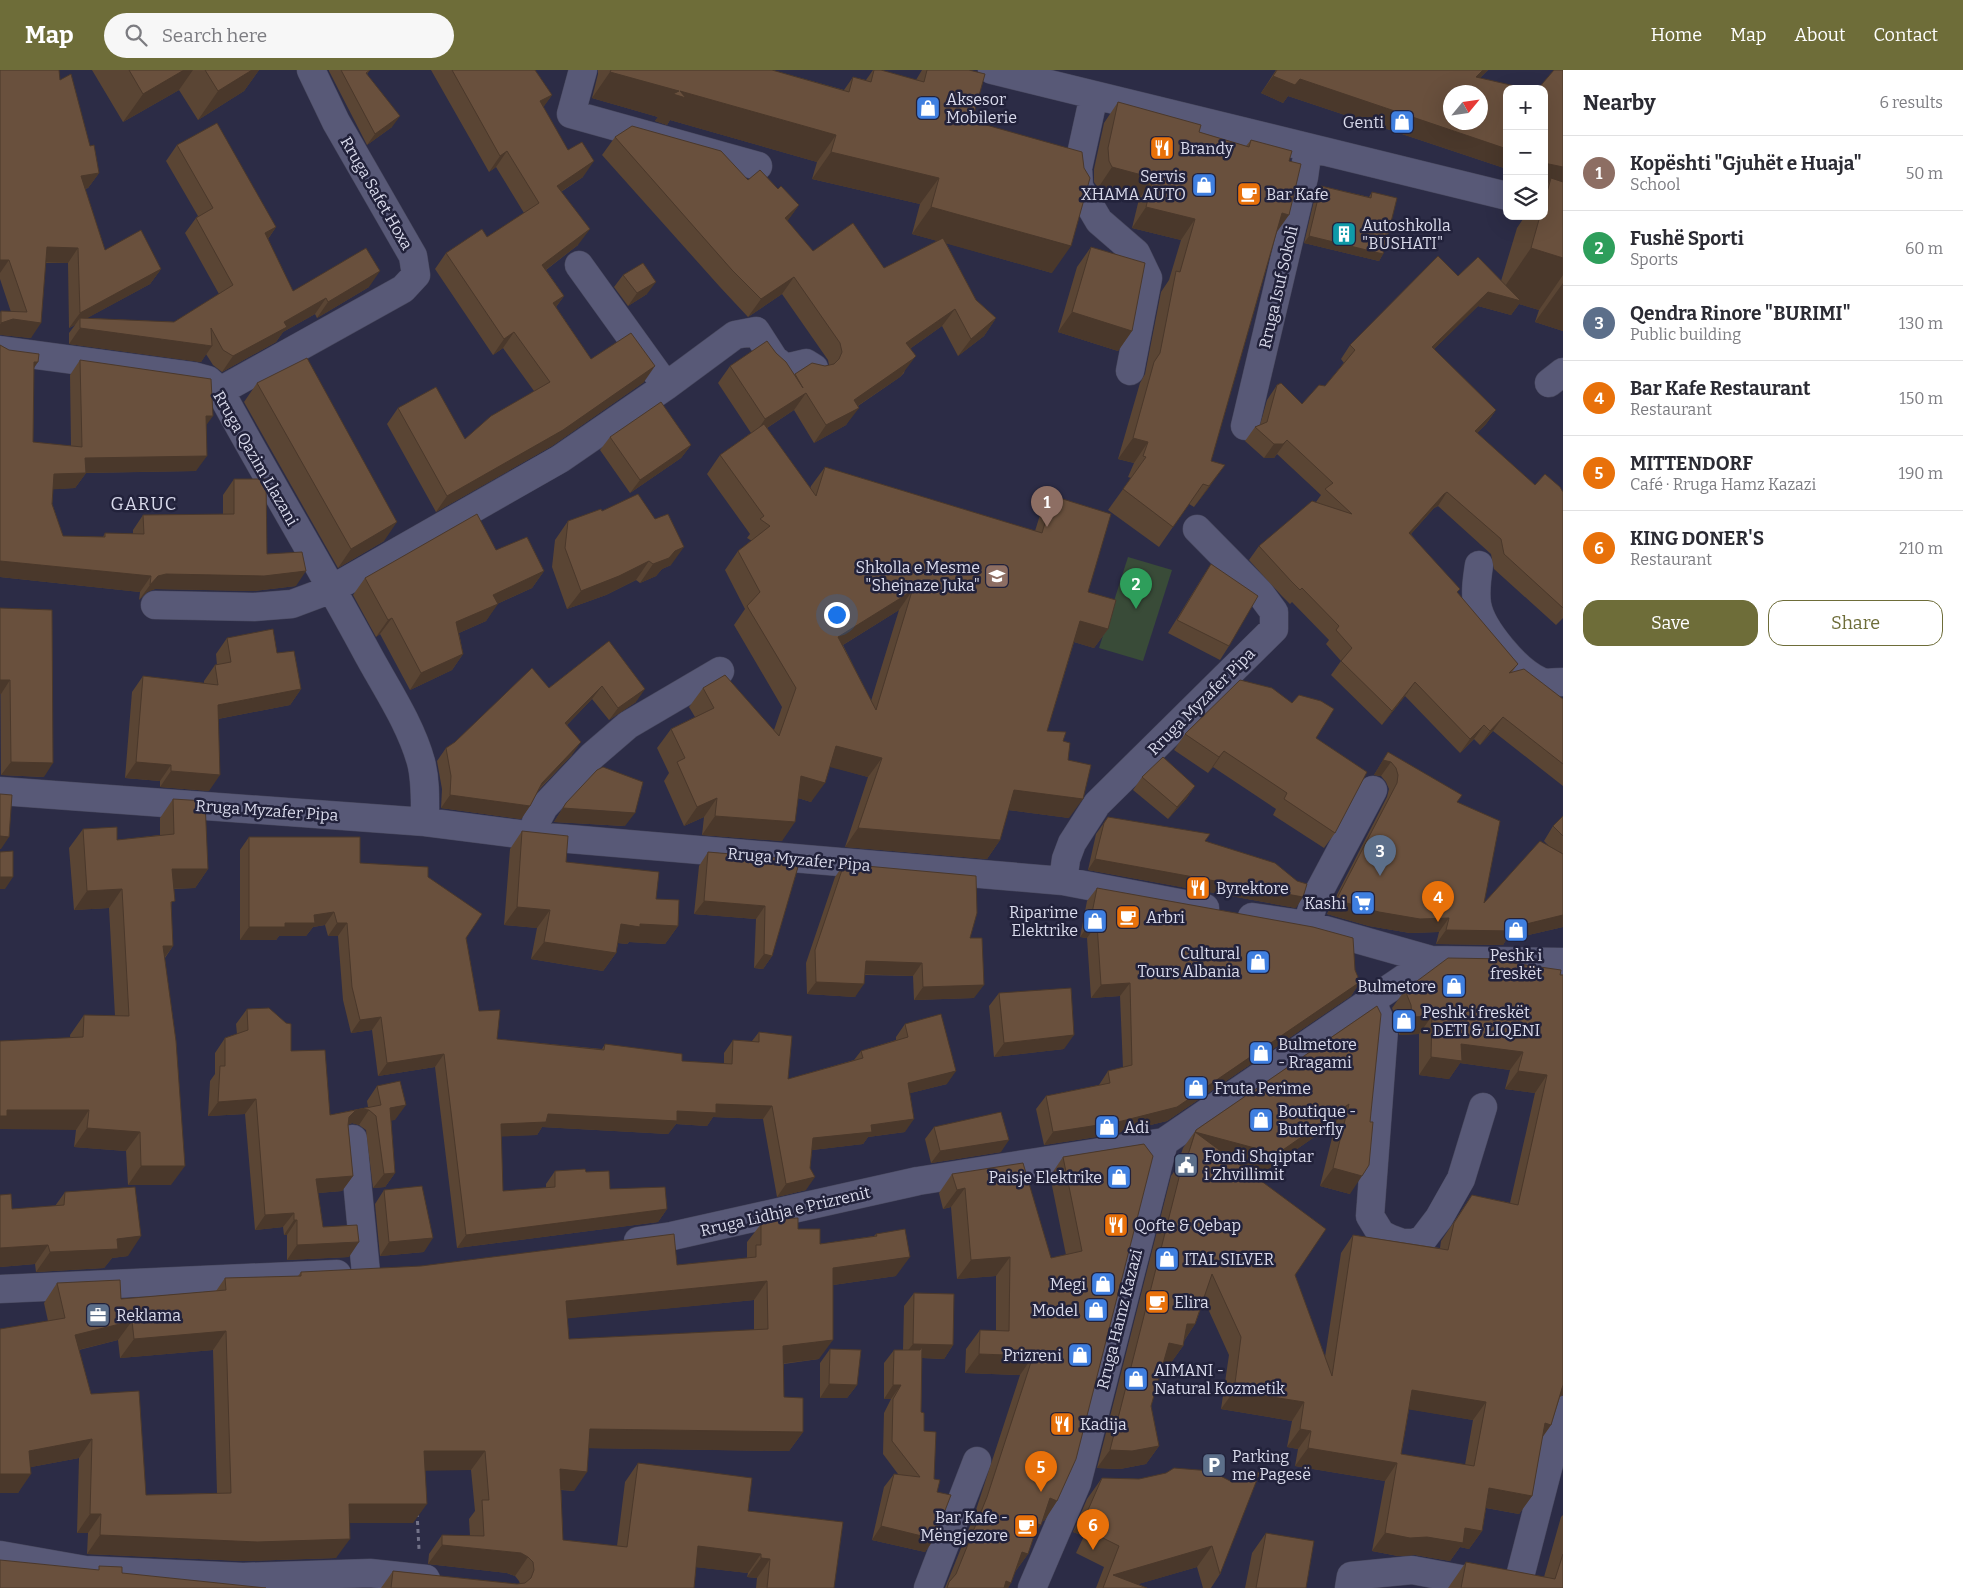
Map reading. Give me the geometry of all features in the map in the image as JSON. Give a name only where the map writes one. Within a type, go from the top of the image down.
[{"type":"street","name":"Rruga Safet Hoxa","points":[[220,391],[403,289],[416,275],[413,256],[336,122],[311,70]]},
{"type":"street","points":[[583,70],[571,114],[758,166]]},
{"type":"street","points":[[996,70],[1094,96],[1503,195]]},
{"type":"street","points":[[1094,96],[1078,168],[1079,187],[1099,221],[1136,253],[1148,278],[1130,371]]},
{"type":"street","name":"Rruga Isuf Sokoli","points":[[1245,426],[1304,177],[1308,148]]},
{"type":"street","points":[[579,265],[666,386]]},
{"type":"street","points":[[156,605],[254,607],[292,604],[332,588],[560,459],[666,386],[735,334],[756,331],[778,364],[786,368],[806,363],[814,368]]},
{"type":"street","name":"Rruga Qazim Llazani","points":[[0,350],[193,376],[208,380],[220,391],[271,486],[332,588],[405,723],[420,762],[424,790],[425,822]]},
{"type":"street","name":"Rruga Myzafer Pipa","points":[[1063,881],[1066,859],[1072,843],[1097,804],[1274,630],[1274,612],[1260,593],[1197,529]]},
{"type":"street","points":[[1479,565],[1476,582],[1477,606],[1487,628],[1522,669],[1542,682],[1563,682]]},
{"type":"street","points":[[534,836],[536,822],[544,807],[592,756],[628,725],[720,671]]},
{"type":"street","points":[[1307,925],[1315,899],[1373,790]]},
{"type":"street","name":"Rruga Myzafer Pipa","points":[[0,791],[425,822],[534,836],[1063,881],[1264,919],[1307,925],[1430,960]]},
{"type":"street","points":[[1164,1142],[1430,960],[1563,962]]},
{"type":"street","points":[[1371,1000],[1384,1029],[1370,1216],[1381,1234],[1402,1243],[1414,1243],[1424,1239],[1439,1218],[1461,1179],[1483,1107]]},
{"type":"street","points":[[353,1139],[366,1273]]},
{"type":"street","name":"Rruga Lidhja e Prizrenit","points":[[614,1244],[672,1236],[918,1181],[1164,1142]]},
{"type":"street","name":"Rruga Hamz Kazazi","points":[[1032,1588],[1091,1484],[1164,1142]]},
{"type":"street","points":[[0,1289],[396,1271]]},
{"type":"street","points":[[1517,1588],[1563,1410]]},
{"type":"street","points":[[928,1588],[977,1461]]},
{"type":"street","points":[[0,1555],[85,1570],[243,1577],[370,1573],[449,1582]]},
{"type":"street","points":[[1349,1588],[1352,1576],[1412,1570],[1512,1588]]},
{"type":"path","points":[[417,1509],[420,1578]]},
{"type":"green space","points":[[1128,557],[1172,570],[1143,661],[1099,648]]},
{"type":"building","points":[[0,70],[59,70],[60,80],[71,74],[90,146],[94,145],[99,173],[81,176],[105,250],[141,230],[161,269],[80,313],[78,248],[47,247],[41,323],[13,319],[1,323],[1,311],[27,312],[9,260],[0,260]]},
{"type":"building","points":[[129,70],[184,70],[143,94]]},
{"type":"building","points":[[205,70],[252,70],[218,91]]},
{"type":"building","points":[[341,70],[370,70],[366,73],[400,116],[375,134]]},
{"type":"building","points":[[452,70],[535,70],[552,95],[540,101],[568,150],[582,142],[594,161],[557,186],[590,229],[542,265],[564,296],[553,303],[591,359],[631,333],[655,366],[563,430],[447,496],[398,408],[436,387],[465,439],[491,416],[550,382],[514,332],[504,339],[446,253],[482,229],[487,237],[539,203],[507,151],[500,156]]},
{"type":"building","points":[[611,70],[772,70],[849,92],[853,77],[871,82],[874,70],[881,70],[924,82],[927,70],[969,70],[985,74],[972,121],[1082,152],[1084,168],[1090,178],[1071,246],[931,207],[939,178],[831,152],[836,135],[680,91],[686,98],[673,94],[679,91],[610,72]]},
{"type":"building","points":[[1277,70],[1483,70],[1476,77],[1511,85],[1503,85],[1503,148],[1451,130],[1488,130],[1488,85],[1443,85],[1443,127],[1300,79],[1295,85],[1273,76]]},
{"type":"building","points":[[1554,70],[1563,70],[1563,167],[1548,164],[1548,85],[1542,84]]},
{"type":"building","points":[[1118,102],[1201,125],[1199,132],[1249,147],[1251,140],[1292,151],[1289,161],[1301,164],[1289,215],[1282,213],[1211,461],[1225,465],[1209,486],[1203,484],[1173,527],[1123,489],[1146,457],[1143,456],[1148,442],[1133,438],[1154,362],[1160,353],[1176,271],[1180,272],[1195,219],[1146,207],[1153,178],[1112,167],[1109,161],[1108,148]]},
{"type":"building","points":[[217,123],[276,227],[265,233],[293,291],[366,248],[380,271],[328,302],[326,298],[284,322],[287,327],[233,356],[223,350],[211,328],[212,346],[80,328],[80,318],[174,322],[233,285],[196,218],[213,208],[177,145]]},
{"type":"building","points":[[632,126],[721,151],[748,180],[760,170],[778,189],[781,186],[799,205],[785,218],[813,251],[853,223],[884,268],[943,238],[976,300],[996,318],[971,339],[955,309],[906,343],[916,356],[854,400],[859,408],[826,425],[806,393],[765,419],[730,366],[767,341],[786,362],[803,388],[795,374],[812,363],[825,366],[834,364],[842,352],[840,343],[794,277],[761,299],[732,270],[615,137]]},
{"type":"building","points":[[1551,178],[1563,182],[1563,258],[1531,248],[1539,220],[1548,220],[1548,189]]},
{"type":"building","name":"Autoshkolla \"BUSHATI\"","points":[[1321,186],[1371,198],[1372,192],[1397,198],[1383,254],[1309,236]]},
{"type":"building","points":[[1091,247],[1145,263],[1132,331],[1072,312]]},
{"type":"building","points":[[1438,256],[1458,276],[1478,257],[1521,301],[1488,292],[1432,347],[1496,410],[1475,431],[1535,485],[1545,474],[1563,492],[1563,608],[1504,554],[1501,539],[1447,492],[1409,533],[1460,589],[1457,592],[1518,664],[1509,673],[1524,669],[1563,699],[1563,764],[1503,717],[1490,731],[1484,725],[1470,739],[1415,682],[1392,711],[1341,661],[1352,648],[1336,630],[1339,626],[1302,588],[1300,590],[1291,581],[1259,546],[1312,501],[1352,514],[1325,489],[1333,483],[1287,440],[1283,444],[1274,444],[1255,427],[1267,422],[1277,385],[1281,383],[1302,404],[1319,385],[1325,386],[1355,350],[1350,345]]},
{"type":"building","points":[[643,263],[656,282],[637,293],[623,275]]},
{"type":"building","points":[[0,345],[9,350],[39,354],[38,362],[34,362],[33,442],[82,447],[80,360],[211,379],[213,416],[206,416],[207,456],[85,458],[86,473],[54,474],[52,504],[63,536],[105,537],[105,533],[144,534],[143,515],[234,514],[234,479],[266,479],[267,554],[302,552],[306,571],[264,576],[166,574],[158,576],[150,585],[151,576],[0,561]]},
{"type":"building","points":[[307,358],[397,522],[351,549],[257,383]]},
{"type":"building","points":[[661,402],[691,445],[640,480],[610,437]]},
{"type":"building","points":[[764,424],[816,496],[825,467],[1042,533],[1053,496],[1111,514],[1088,592],[1116,600],[1108,629],[1080,621],[1047,731],[1066,732],[1063,741],[1070,743],[1068,760],[1091,765],[1083,799],[1014,790],[1000,840],[858,828],[882,758],[836,746],[825,783],[801,776],[795,822],[715,816],[717,798],[697,807],[677,762],[685,758],[671,729],[714,708],[703,688],[725,675],[779,736],[796,688],[747,606],[760,592],[738,551],[770,526],[760,519],[764,516],[720,455]],"holes":[[[912,591],[876,710],[838,637]]]},
{"type":"building","points":[[638,494],[655,519],[668,514],[684,547],[675,551],[669,558],[653,564],[649,561],[619,576],[581,591],[565,548],[568,521],[601,509],[602,511]]},
{"type":"building","points":[[477,514],[496,550],[527,537],[544,571],[493,595],[498,604],[456,622],[463,654],[421,673],[392,618],[388,620],[365,578]]},
{"type":"building","points":[[1211,564],[1258,596],[1229,646],[1177,620]]},
{"type":"building","points":[[0,608],[52,610],[53,763],[11,762],[10,680],[0,680]]},
{"type":"building","points":[[273,629],[277,653],[294,651],[301,689],[218,705],[220,775],[171,771],[171,765],[136,762],[143,676],[218,685],[215,665],[231,662],[227,638]]},
{"type":"building","points":[[609,641],[645,689],[618,708],[602,686],[565,723],[581,742],[542,783],[530,806],[450,795],[451,776],[446,748],[455,742],[532,668],[549,688]]},
{"type":"building","points":[[1240,680],[1272,688],[1292,703],[1299,695],[1321,701],[1334,709],[1316,738],[1367,772],[1335,833],[1284,799],[1287,793],[1224,751],[1219,757],[1185,734]]},
{"type":"building","points":[[1388,752],[1462,795],[1457,802],[1500,821],[1484,903],[1540,841],[1563,854],[1563,915],[1514,927],[1513,931],[1446,930],[1449,918],[1420,919],[1379,912],[1336,900],[1397,783],[1398,775],[1396,768],[1391,762],[1383,760]]},
{"type":"building","points":[[1163,757],[1195,786],[1177,807],[1142,777]]},
{"type":"building","points":[[603,767],[643,782],[635,813],[563,808],[597,770]]},
{"type":"building","points":[[0,794],[12,795],[9,837],[0,836]]},
{"type":"building","points":[[173,799],[205,801],[208,869],[172,869],[175,901],[171,902],[173,946],[163,946],[176,1041],[185,1166],[141,1166],[140,1132],[87,1128],[89,1110],[7,1110],[7,1116],[0,1116],[0,1041],[83,1037],[84,1015],[129,1016],[122,889],[87,891],[83,829],[117,827],[117,840],[174,834]]},
{"type":"building","points":[[1563,816],[1563,836],[1553,826]]},
{"type":"building","points":[[1108,817],[1210,834],[1205,841],[1275,863],[1297,881],[1307,884],[1303,897],[1095,859],[1104,823]]},
{"type":"building","points":[[522,831],[568,836],[566,862],[659,872],[656,899],[679,900],[678,926],[640,924],[640,927],[621,924],[616,953],[544,942],[550,910],[517,907]]},
{"type":"building","points":[[249,837],[360,837],[360,863],[428,867],[428,877],[482,914],[466,938],[479,1011],[500,1010],[497,1039],[604,1050],[605,1044],[682,1054],[682,1061],[732,1064],[733,1040],[759,1042],[759,1032],[792,1036],[788,1079],[863,1058],[861,1051],[908,1037],[905,1024],[941,1014],[956,1071],[908,1083],[914,1119],[871,1125],[872,1132],[813,1138],[810,1168],[815,1177],[786,1184],[772,1106],[716,1104],[716,1113],[677,1111],[677,1121],[548,1114],[546,1122],[501,1124],[503,1191],[555,1187],[555,1171],[585,1169],[586,1172],[609,1171],[610,1189],[665,1187],[667,1209],[466,1235],[444,1054],[387,1063],[381,1017],[360,1020],[352,987],[347,923],[337,923],[334,912],[314,915],[315,923],[285,923],[285,927],[249,927]]},
{"type":"building","points":[[13,851],[13,877],[0,877],[0,852]]},
{"type":"building","points":[[708,852],[800,860],[772,956],[764,954],[765,906],[704,901]]},
{"type":"building","points":[[844,864],[976,876],[977,913],[970,938],[982,938],[984,985],[923,987],[922,963],[866,961],[864,984],[816,982],[815,950]]},
{"type":"building","points":[[1097,888],[1313,927],[1353,938],[1355,970],[1360,982],[1177,1107],[1118,1122],[1053,1132],[1046,1096],[1110,1083],[1108,1071],[1132,1065],[1130,983],[1101,985],[1097,924],[1090,923]]},
{"type":"building","points":[[1448,958],[1506,959],[1505,962],[1561,970],[1560,975],[1563,975],[1563,1385],[1551,1425],[1545,1423],[1532,1496],[1489,1488],[1482,1531],[1465,1528],[1463,1543],[1427,1537],[1410,1538],[1385,1533],[1397,1463],[1308,1448],[1311,1431],[1300,1429],[1304,1402],[1234,1391],[1241,1337],[1212,1274],[1195,1324],[1187,1324],[1183,1346],[1169,1343],[1151,1406],[1159,1446],[1132,1451],[1110,1450],[1184,1158],[1187,1158],[1195,1132],[1326,1229],[1295,1275],[1332,1376],[1353,1235],[1448,1250],[1454,1223],[1472,1195],[1518,1205],[1547,1075],[1518,1071],[1523,1052],[1461,1044],[1462,1061],[1431,1057],[1432,1016],[1412,1017],[1411,1005],[1405,990]],"holes":[[[1412,1390],[1486,1402],[1474,1466],[1401,1454]]]},
{"type":"building","points":[[1071,988],[1074,1035],[1004,1043],[999,993]]},
{"type":"building","points":[[1377,1006],[1381,1014],[1370,1122],[1373,1122],[1369,1165],[1362,1176],[1333,1168],[1349,1104],[1277,1154],[1195,1132]]},
{"type":"building","points":[[269,1008],[286,1023],[291,1024],[291,1051],[325,1050],[330,1115],[381,1105],[377,1086],[400,1081],[406,1105],[390,1108],[395,1173],[384,1174],[376,1116],[369,1110],[362,1109],[355,1111],[349,1117],[348,1125],[353,1176],[316,1179],[323,1227],[357,1225],[359,1242],[297,1245],[297,1220],[294,1220],[294,1213],[265,1215],[256,1099],[218,1102],[220,1066],[225,1066],[225,1038],[248,1030],[247,1009]]},
{"type":"building","points":[[1001,1112],[1009,1140],[940,1151],[934,1127]]},
{"type":"building","points":[[1144,1144],[1153,1156],[1076,1459],[1057,1501],[1050,1498],[1041,1525],[1038,1524],[1028,1554],[1022,1552],[1011,1583],[1006,1581],[1004,1588],[947,1588],[949,1582],[956,1574],[987,1497],[1033,1356],[979,1354],[980,1330],[1009,1331],[1010,1257],[971,1260],[965,1188],[957,1190],[952,1174],[1023,1163],[1051,1258],[1082,1251],[1063,1157]]},
{"type":"building","points":[[422,1186],[433,1238],[389,1242],[384,1190]]},
{"type":"building","points":[[135,1187],[141,1236],[117,1239],[118,1249],[50,1252],[48,1245],[0,1248],[0,1195],[11,1194],[12,1209],[64,1205],[65,1192]]},
{"type":"building","points":[[798,1218],[798,1229],[820,1229],[820,1244],[877,1236],[876,1234],[905,1229],[910,1257],[833,1268],[833,1340],[783,1346],[784,1397],[803,1398],[803,1432],[590,1429],[587,1472],[560,1469],[563,1540],[627,1547],[638,1463],[752,1478],[748,1511],[843,1522],[834,1588],[767,1588],[770,1559],[761,1558],[761,1554],[698,1546],[694,1588],[391,1588],[393,1571],[517,1584],[525,1583],[531,1578],[534,1570],[533,1562],[521,1553],[442,1545],[442,1535],[484,1536],[482,1500],[489,1500],[485,1451],[424,1451],[427,1504],[349,1504],[350,1539],[257,1542],[100,1535],[101,1514],[90,1514],[92,1439],[29,1451],[31,1474],[0,1474],[0,1329],[65,1318],[57,1283],[120,1280],[121,1299],[226,1290],[225,1278],[301,1276],[301,1272],[421,1266],[674,1234],[677,1265],[756,1257],[756,1245],[761,1245],[761,1223],[765,1223],[765,1219]],"holes":[[[767,1281],[768,1329],[569,1339],[566,1301]],[[132,1321],[134,1339],[226,1331],[231,1493],[146,1495],[139,1391],[91,1394],[75,1335]]]},
{"type":"building","points":[[914,1293],[954,1294],[953,1345],[913,1344]]},
{"type":"building","points":[[922,1347],[921,1412],[924,1413],[924,1431],[936,1432],[934,1479],[940,1480],[937,1492],[951,1495],[934,1539],[881,1526],[894,1474],[920,1477],[892,1441],[893,1399],[901,1385],[893,1385],[894,1350],[920,1350]]},
{"type":"building","points":[[830,1349],[861,1350],[857,1385],[829,1384]]},
{"type":"building","points":[[1174,1468],[1211,1471],[1232,1482],[1260,1472],[1220,1574],[1212,1546],[1113,1575],[1147,1588],[1103,1588],[1119,1546],[1091,1532],[1099,1515],[1088,1510],[1102,1478],[1139,1479],[1166,1473]]},
{"type":"building","points":[[1266,1533],[1314,1541],[1306,1588],[1256,1588]]},
{"type":"building","points":[[1563,1554],[1563,1588],[1461,1588],[1466,1562],[1555,1579]]},
{"type":"building","points":[[0,1560],[99,1570],[99,1566],[122,1567],[122,1573],[266,1588],[0,1588]]},
{"type":"place","name":"Aksesor Mobilerie","points":[[928,108]]},
{"type":"place","name":"Genti","points":[[1402,122]]},
{"type":"place","name":"Brandy","points":[[1162,148]]},
{"type":"place","name":"Servis XHAMA AUTO","points":[[1204,185]]},
{"type":"place","name":"Bar Kafe","points":[[1249,194]]},
{"type":"place","name":"Autoshkolla \"BUSHATI\"","points":[[1344,234]]},
{"type":"place","name":"Kopështi \"Gjuhët e Huaja\"","points":[[1047,527]]},
{"type":"place","name":"Shkolla e Mesme \"Shejnaze Juka\"","points":[[997,576]]},
{"type":"place","name":"Fushë Sporti","points":[[1136,609]]},
{"type":"place","name":"Qendra Rinore \"BURIMI\"","points":[[1380,876]]},
{"type":"place","name":"Byrektore","points":[[1198,888]]},
{"type":"place","name":"Kashi","points":[[1363,903]]},
{"type":"place","name":"Arbri","points":[[1128,917]]},
{"type":"place","name":"Riparime Elektrike","points":[[1095,921]]},
{"type":"place","name":"Bar Kafe Restaurant","points":[[1438,922]]},
{"type":"place","name":"Peshk i freskët","points":[[1516,930]]},
{"type":"place","name":"Cultural Tours Albania","points":[[1258,962]]},
{"type":"place","name":"Bulmetore","points":[[1454,986]]},
{"type":"place","name":"Peshk i freskët - DETI & LIQENI","points":[[1404,1021]]},
{"type":"place","name":"Bulmetore - Rragami","points":[[1261,1053]]},
{"type":"place","name":"Fruta Perime","points":[[1196,1088]]},
{"type":"place","name":"Boutique - Butterfly","points":[[1261,1120]]},
{"type":"place","name":"Adi","points":[[1107,1127]]},
{"type":"place","name":"Fondi Shqiptar i Zhvillimit","points":[[1186,1165]]},
{"type":"place","name":"Paisje Elektrike","points":[[1119,1177]]},
{"type":"place","name":"Qofte & Qebap","points":[[1116,1225]]},
{"type":"place","name":"ITAL SILVER","points":[[1167,1259]]},
{"type":"place","name":"Megi","points":[[1103,1284]]},
{"type":"place","name":"Elira","points":[[1157,1302]]},
{"type":"place","name":"Model","points":[[1096,1310]]},
{"type":"place","name":"Reklama","points":[[98,1315]]},
{"type":"place","name":"Prizreni","points":[[1080,1355]]},
{"type":"place","name":"AIMANI - Natural Kozmetik","points":[[1136,1379]]},
{"type":"place","name":"Kadija","points":[[1062,1424]]},
{"type":"place","name":"Parking me Pagesë","points":[[1214,1465]]},
{"type":"place","name":"MITTENDORF","points":[[1041,1492]]},
{"type":"place","name":"Bar Kafe - Mëngjezore","points":[[1026,1526]]},
{"type":"place","name":"KING DONER'S","points":[[1093,1550]]},
{"type":"district","name":"GARUC","points":[[144,504]]}]
